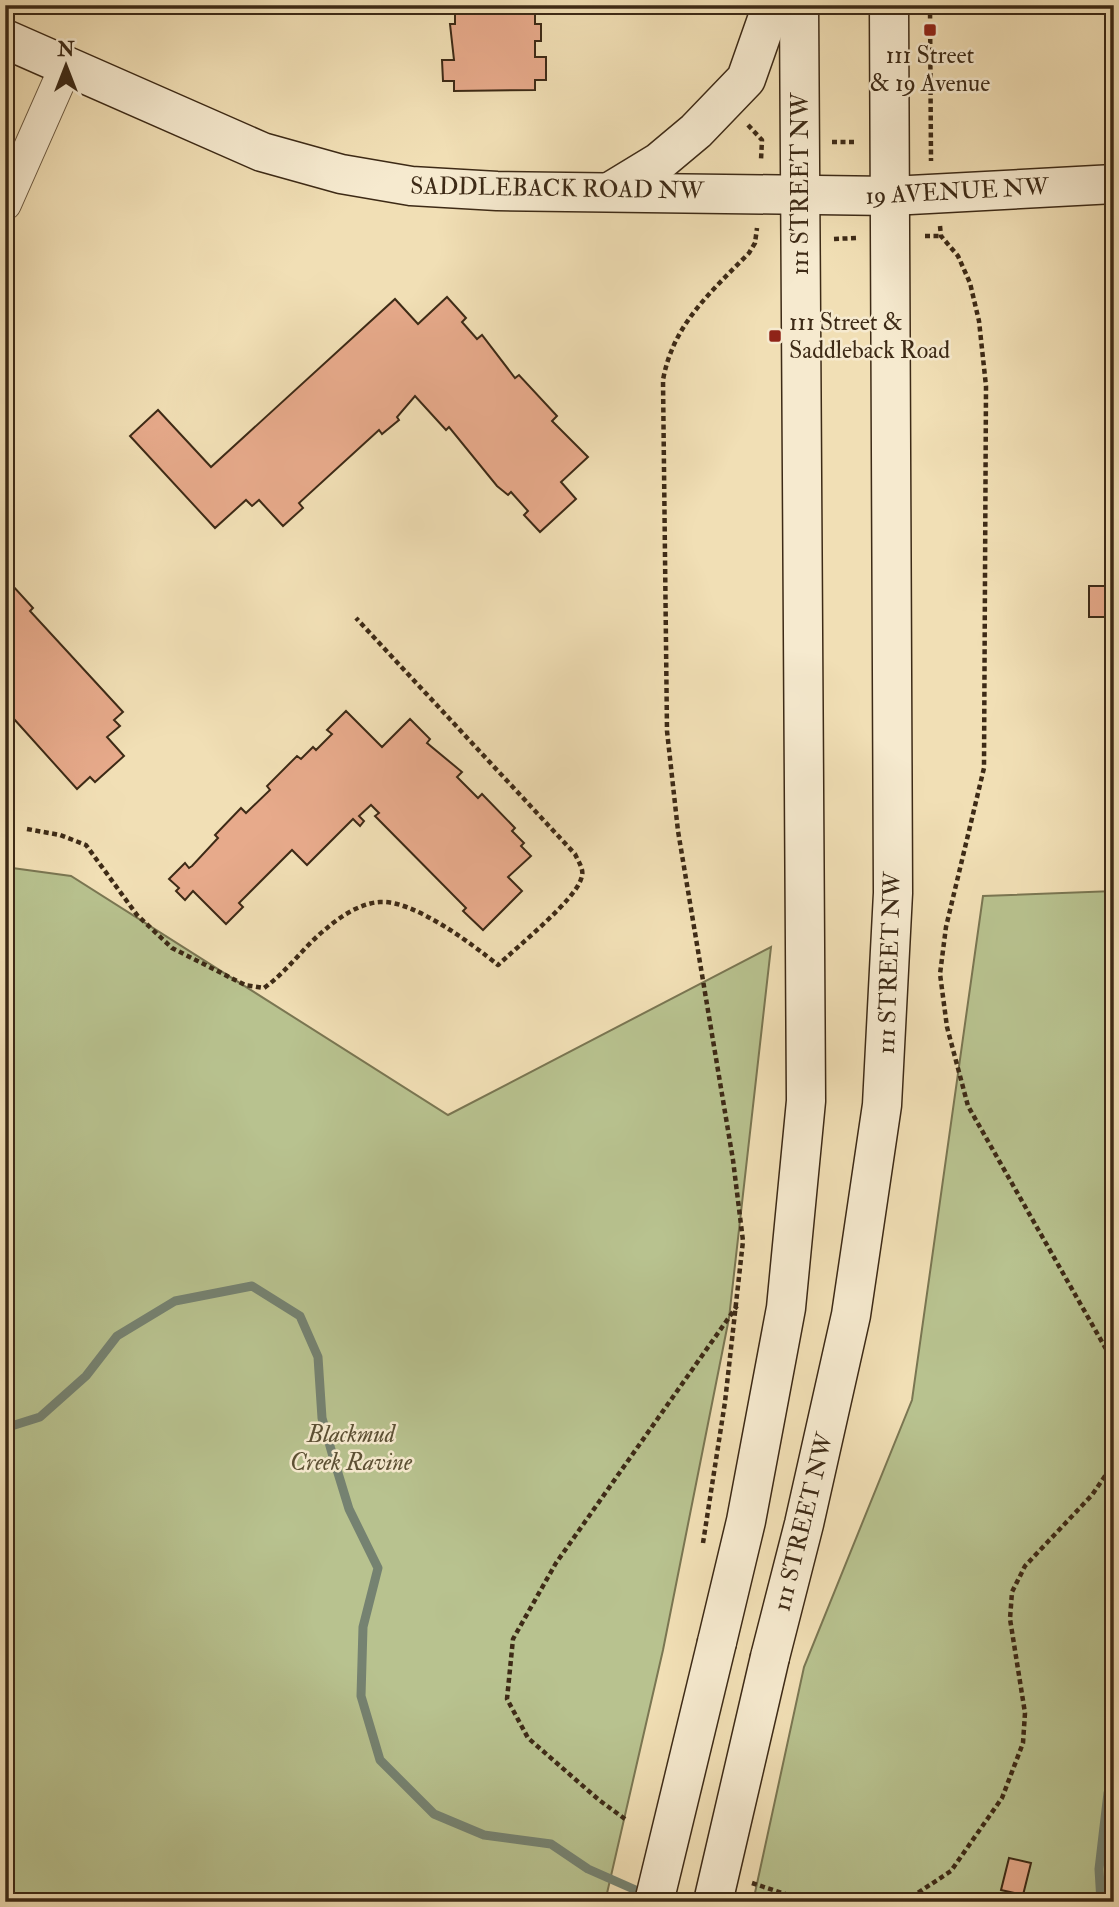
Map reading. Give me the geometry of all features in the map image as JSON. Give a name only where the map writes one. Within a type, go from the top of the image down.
[{"type":"main road","points":[[613,190],[659,162],[696,131],[746,79],[772,5]]},
{"type":"main road","name":"111 STREET NW","points":[[654,1902],[746,1521],[786,1308],[806,1101],[799,5]]},
{"type":"main road","name":"111 STREET NW","points":[[727,1890],[769,1657],[804,1524],[851,1315],[882,1105],[893,893],[892,142],[889,5]]},
{"type":"main road","name":"SADDLEBACK ROAD NW","points":[[5,39],[262,152],[341,174],[444,190],[613,190],[800,195]]},
{"type":"main road","name":"19 AVENUE NW","points":[[800,195],[891,196],[1114,184]]},
{"type":"street","points":[[5,204],[66,66]]},
{"type":"path","points":[[762,141],[929,141],[932,128],[930,5]]},
{"type":"path","points":[[701,1555],[737,1305],[742,1228],[678,831],[667,731],[663,380],[673,341],[685,321],[755,243],[800,239],[941,236],[958,256],[970,283],[979,321],[986,386],[985,768],[946,927],[940,974],[947,1027],[968,1106],[1114,1363]]},
{"type":"path","points":[[27,829],[60,835],[86,845],[137,915],[172,948],[245,985],[264,988],[280,977],[326,928],[359,907],[381,901],[404,907],[429,919],[498,965],[569,897],[581,882],[583,871],[575,854],[356,618]]},
{"type":"path","points":[[625,1819],[528,1738],[507,1699],[513,1639],[556,1563],[737,1305]]},
{"type":"path","points":[[904,1902],[951,1871],[1002,1798],[1023,1742],[1025,1713],[1010,1619],[1012,1592],[1025,1566],[1092,1495],[1114,1463]]},
{"type":"path","points":[[727,1890],[776,1893],[809,1902]]},
{"type":"green space","name":"Blackmud Creek Ravine","points":[[5,867],[71,876],[448,1115],[771,947],[729,1318],[663,1650],[605,1902],[5,1902]]},
{"type":"green space","points":[[1114,891],[1114,1902],[753,1902],[804,1667],[912,1400],[983,896]]},
{"type":"building","points":[[442,5],[546,5],[546,9],[535,9],[535,24],[541,24],[541,41],[535,41],[535,57],[546,57],[546,80],[535,80],[535,90],[454,91],[454,81],[443,81],[442,60],[454,60],[450,24],[455,24],[455,7]]},
{"type":"building","points":[[447,297],[466,318],[462,322],[477,339],[482,335],[515,378],[519,375],[557,416],[552,421],[588,457],[561,482],[576,499],[540,532],[524,515],[528,511],[511,492],[508,495],[497,486],[449,427],[446,430],[415,396],[397,417],[399,420],[382,434],[379,430],[299,503],[303,508],[283,526],[259,500],[252,506],[246,500],[215,528],[130,436],[158,410],[211,467],[395,299],[418,324]]},
{"type":"building","points":[[5,586],[9,589],[13,586],[33,608],[30,611],[123,712],[114,720],[120,726],[107,737],[124,756],[95,782],[90,777],[77,789],[5,709]]},
{"type":"building","points":[[1089,586],[1114,586],[1114,617],[1089,617]]},
{"type":"building","points":[[346,711],[382,747],[410,719],[430,739],[427,743],[462,772],[457,777],[478,798],[482,794],[515,828],[512,831],[524,843],[521,846],[531,856],[508,877],[522,891],[483,930],[463,911],[466,908],[375,816],[379,813],[371,805],[359,816],[364,821],[360,826],[353,819],[307,865],[292,850],[239,903],[243,907],[226,924],[193,891],[185,900],[176,891],[179,888],[169,879],[185,863],[189,868],[192,866],[218,838],[215,835],[241,808],[246,813],[270,790],[267,786],[297,756],[301,759],[313,747],[316,750],[332,734],[327,730]]},
{"type":"building","points":[[1009,1858],[1031,1863],[1023,1895],[1001,1890]]},
{"type":"waterway","points":[[5,1428],[40,1417],[86,1376],[117,1336],[175,1301],[252,1286],[300,1316],[318,1357],[322,1418],[349,1509],[378,1568],[363,1627],[361,1696],[380,1760],[434,1814],[484,1835],[551,1844],[588,1869],[647,1895]]},
{"type":"waterway","points":[[1101,1902],[1099,1869],[1108,1793],[1114,1784]]},
{"type":"place","name":"111 Street & 19 Avenue","points":[[930,30]]},
{"type":"place","name":"111 Street & Saddleback Road","points":[[775,336]]}]
